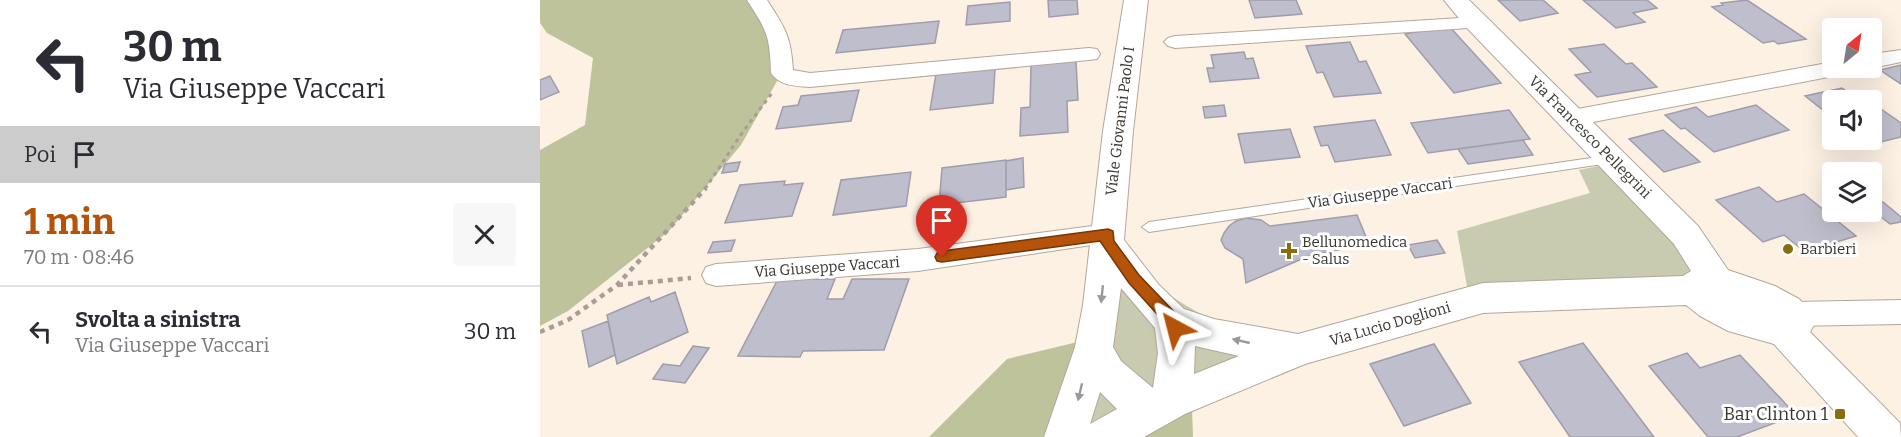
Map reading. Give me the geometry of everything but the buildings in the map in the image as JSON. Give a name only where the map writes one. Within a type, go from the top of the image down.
[{"type":"street","points":[[757,0],[781,43],[782,73],[801,80],[1089,54]]},
{"type":"street","name":"Viale Giovanni Paolo I","points":[[1065,437],[1094,346],[1101,306],[1118,130],[1136,0]]},
{"type":"street","name":"Via Francesco Pellegrini","points":[[1456,0],[1686,235],[1705,285],[1710,306],[1734,317],[1767,327],[1788,322]]},
{"type":"street","points":[[1175,42],[1476,23]]},
{"type":"street","points":[[1882,59],[1901,56]]},
{"type":"street","points":[[1572,117],[1822,71]]},
{"type":"street","points":[[1107,238],[1134,279],[1173,321],[1250,343],[1298,350]]},
{"type":"street","name":"Via Giuseppe Vaccari","points":[[716,275],[918,260],[1107,238]]},
{"type":"street","name":"Via Lucio Doglioni","points":[[1105,437],[1164,406],[1298,350],[1483,298],[1705,285]]},
{"type":"street","points":[[1885,437],[1803,351],[1788,322],[1901,312]]},
{"type":"street","points":[[1094,346],[1098,360],[1107,373],[1131,397],[1164,406],[1177,353],[1173,321]]},
{"type":"lane","name":"Via Giuseppe Vaccari","points":[[1149,227],[1612,159]]},
{"type":"path","points":[[540,332],[568,320],[617,285],[701,196],[742,133],[786,76]]},
{"type":"path","points":[[617,285],[716,275]]},
{"type":"green space","points":[[540,0],[763,0],[781,74],[741,145],[669,231],[568,311],[540,326],[540,150],[585,125],[593,58],[547,33],[540,23]]},
{"type":"green space","points":[[1623,161],[1748,310],[1468,292],[1457,231],[1590,193],[1579,170]]},
{"type":"green space","points":[[1129,271],[1267,354],[1094,436],[1086,340]]},
{"type":"green space","points":[[1086,340],[1094,436],[1191,379],[1193,437],[929,437],[1007,359]]},
{"type":"place","name":"Barbieri","points":[[1788,249]]},
{"type":"place","name":"Bellunomedica - Salus","points":[[1289,251]]},
{"type":"place","name":"Bar Clinton 1","points":[[1840,414]]},
{"type":"route","points":[[942,257],[1108,234],[1107,242],[1134,279],[1173,321],[1175,328]]}]
